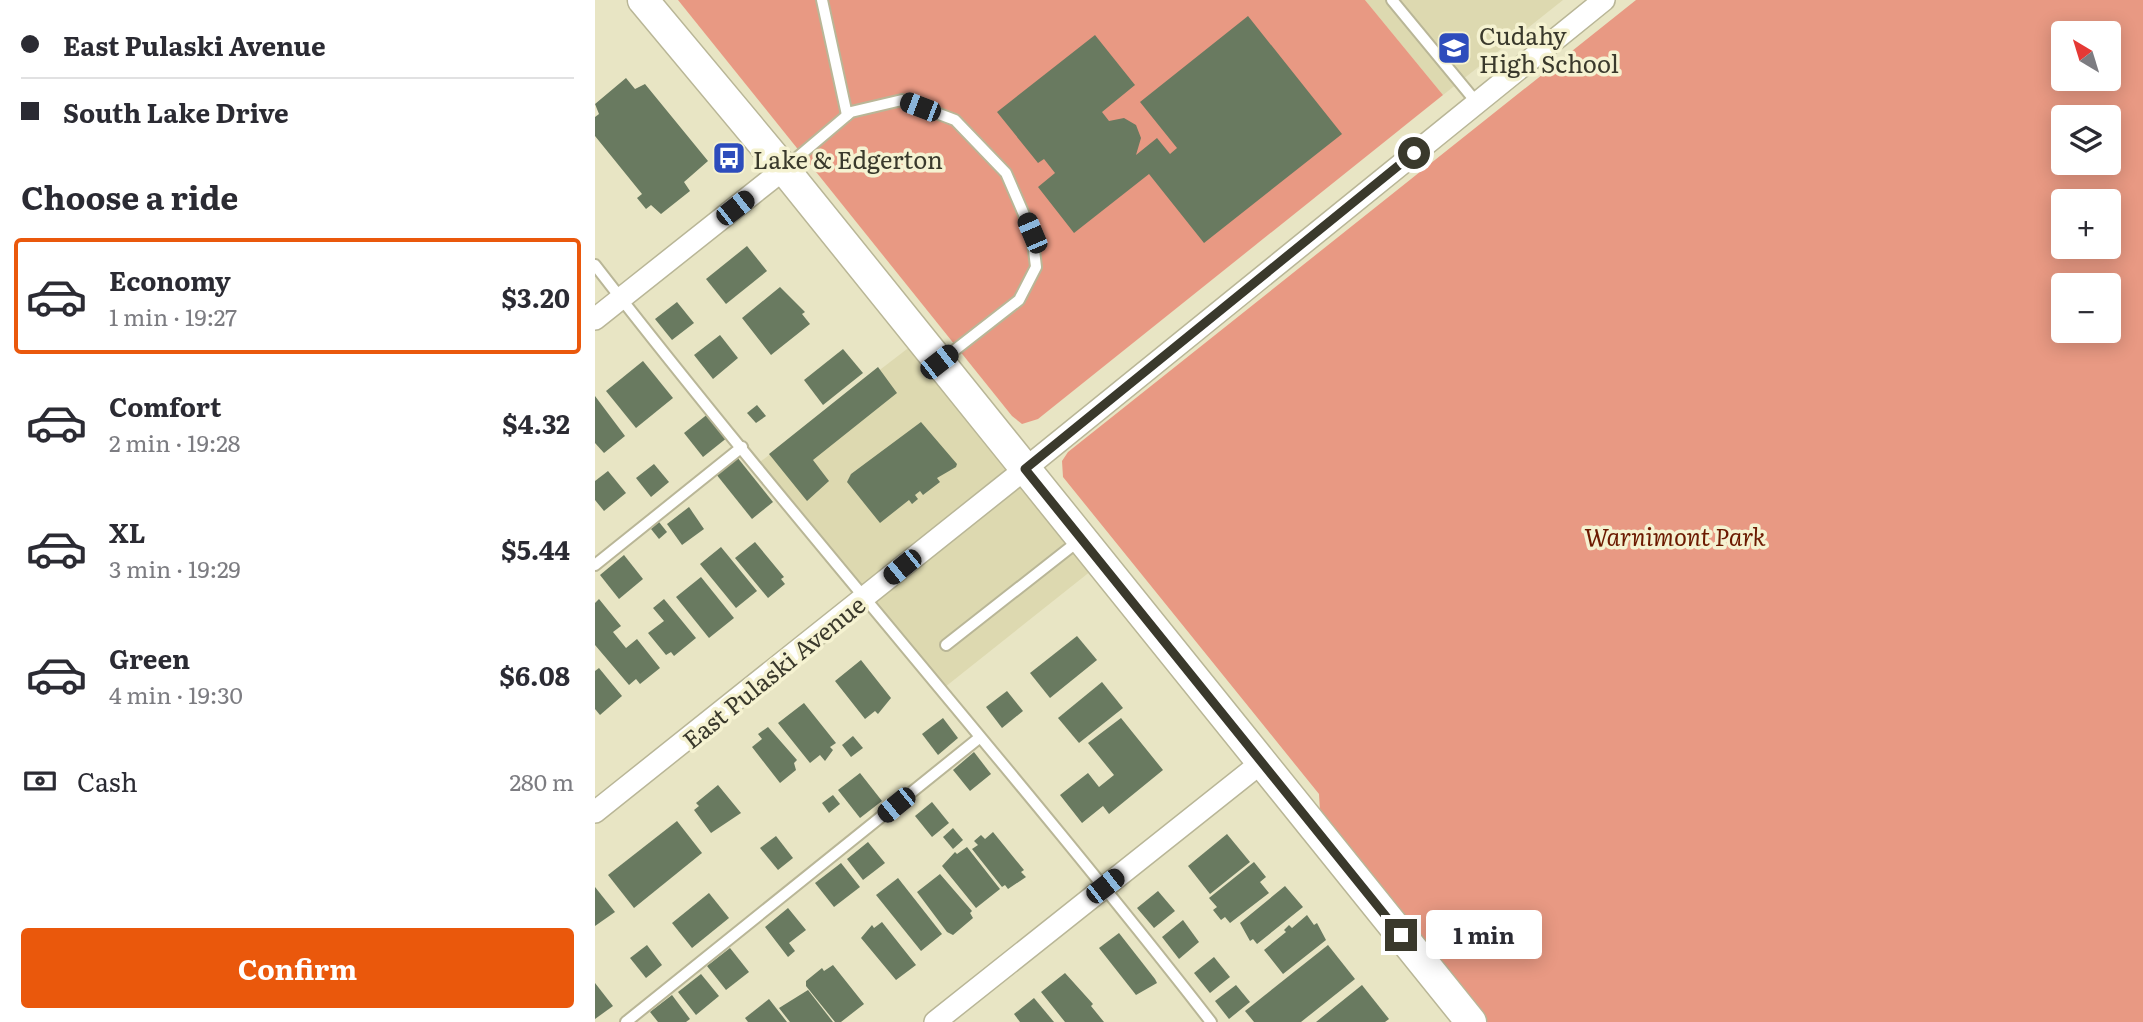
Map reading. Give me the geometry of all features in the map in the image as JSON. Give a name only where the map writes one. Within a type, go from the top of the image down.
[{"type":"main road","points":[[643,0],[784,169],[1471,1022]]},
{"type":"street","name":"East Pulaski Avenue","points":[[595,812],[1025,469],[1604,0]]},
{"type":"street","points":[[595,319],[784,169]]},
{"type":"street","points":[[935,1022],[1262,762]]},
{"type":"lane","points":[[822,0],[847,115]]},
{"type":"lane","points":[[1392,0],[1477,103]]},
{"type":"lane","points":[[784,169],[847,115],[902,100],[955,120],[1006,173],[1032,233],[1037,267],[1019,300],[939,362]]},
{"type":"lane","points":[[595,265],[979,738],[1105,886],[1210,1022]]},
{"type":"lane","points":[[595,565],[742,447]]},
{"type":"lane","points":[[946,645],[1080,539]]},
{"type":"lane","points":[[626,1022],[979,738]]},
{"type":"shaded area","name":"Cudahy High School","points":[[1365,0],[1563,0],[1443,95]]},
{"type":"shaded area","points":[[920,339],[1101,563],[940,691],[756,465]]},
{"type":"green space","points":[[678,0],[1365,0],[1443,95],[1038,419],[1022,424],[1012,416]]},
{"type":"green space","name":"Warnimont Park","points":[[1636,0],[2143,0],[2143,1022],[1461,1022],[1323,863],[1319,794],[1063,477],[1062,461],[1068,452]]},
{"type":"building","points":[[1248,16],[1342,134],[1204,243],[1149,174],[1074,233],[1038,187],[1055,173],[1044,159],[1038,163],[997,112],[1095,35],[1135,85],[1102,112],[1109,121],[1124,118],[1136,125],[1141,138],[1136,155],[1157,138],[1170,154],[1177,148],[1140,102]]},
{"type":"building","points":[[626,78],[635,89],[645,84],[708,161],[684,182],[690,191],[661,214],[651,205],[646,209],[637,198],[642,194],[595,136],[595,117],[599,114],[595,104]]},
{"type":"building","points":[[747,246],[767,271],[726,304],[706,279]]},
{"type":"building","points":[[780,287],[805,312],[802,314],[810,324],[771,355],[742,318]]},
{"type":"building","points":[[677,302],[694,323],[672,340],[655,319]]},
{"type":"building","points":[[720,335],[738,358],[713,379],[694,355]]},
{"type":"building","points":[[843,349],[863,373],[823,405],[804,380]]},
{"type":"building","points":[[643,361],[673,398],[636,428],[606,391]]},
{"type":"building","points":[[878,367],[897,393],[813,460],[829,481],[807,501],[769,454]]},
{"type":"building","points":[[595,396],[625,436],[604,453],[595,443]]},
{"type":"building","points":[[757,405],[766,416],[756,423],[747,413]]},
{"type":"building","points":[[709,413],[728,437],[703,457],[684,433]]},
{"type":"building","points":[[921,422],[957,464],[956,467],[937,478],[940,482],[923,495],[920,491],[915,495],[918,499],[912,504],[909,500],[880,523],[847,482],[851,474]]},
{"type":"building","points":[[737,457],[773,502],[752,519],[716,474]]},
{"type":"building","points":[[654,464],[669,482],[651,497],[636,478]]},
{"type":"building","points":[[608,471],[626,493],[604,511],[595,500],[595,481]]},
{"type":"building","points":[[689,507],[704,529],[682,545],[667,524]]},
{"type":"building","points":[[659,522],[667,532],[659,539],[651,529]]},
{"type":"building","points":[[755,542],[784,577],[781,579],[785,584],[768,598],[735,558]]},
{"type":"building","points":[[721,547],[757,591],[736,608],[700,564]]},
{"type":"building","points":[[624,555],[643,579],[619,599],[600,575]]},
{"type":"building","points":[[701,577],[734,618],[709,638],[676,597]]},
{"type":"building","points":[[599,599],[621,626],[613,632],[626,648],[637,639],[660,668],[640,684],[636,679],[629,685],[595,645],[595,603]]},
{"type":"building","points":[[664,599],[696,638],[674,656],[671,652],[666,655],[648,633],[664,621],[653,608]]},
{"type":"building","points":[[1077,636],[1097,660],[1050,698],[1030,673]]},
{"type":"building","points":[[861,660],[891,698],[878,714],[875,711],[865,719],[835,681]]},
{"type":"building","points":[[599,668],[622,696],[600,715],[595,709],[595,671]]},
{"type":"building","points":[[1102,682],[1123,708],[1079,743],[1058,718]]},
{"type":"building","points":[[1007,691],[1023,711],[1002,728],[986,707]]},
{"type":"building","points":[[804,703],[836,743],[830,747],[833,750],[825,761],[820,755],[810,763],[778,723]]},
{"type":"building","points":[[943,718],[958,738],[938,755],[922,734]]},
{"type":"building","points":[[1121,718],[1163,770],[1109,814],[1103,806],[1082,823],[1060,795],[1088,773],[1099,787],[1114,775],[1088,743]]},
{"type":"building","points":[[768,727],[797,760],[794,763],[796,770],[780,783],[752,747],[762,739],[758,734]]},
{"type":"building","points":[[853,736],[863,748],[851,757],[842,745]]},
{"type":"building","points":[[974,752],[991,774],[970,791],[953,770]]},
{"type":"building","points":[[860,773],[882,801],[860,818],[838,790]]},
{"type":"building","points":[[718,785],[741,813],[711,833],[694,810],[699,806],[696,803]]},
{"type":"building","points":[[833,795],[840,804],[829,813],[822,803]]},
{"type":"building","points":[[932,802],[949,823],[932,837],[915,816]]},
{"type":"building","points":[[677,821],[702,853],[634,908],[608,875]]},
{"type":"building","points":[[953,828],[963,840],[953,849],[943,837]]},
{"type":"building","points":[[993,832],[1024,870],[1021,872],[1026,877],[1008,889],[1005,885],[1002,887],[972,849],[978,845],[974,841],[981,835],[985,839]]},
{"type":"building","points":[[1227,834],[1250,862],[1210,894],[1188,866]]},
{"type":"building","points":[[776,836],[793,858],[778,870],[760,848]]},
{"type":"building","points":[[868,842],[885,863],[863,880],[847,859]]},
{"type":"building","points":[[967,847],[1000,889],[976,908],[942,866],[955,852],[957,854]]},
{"type":"building","points":[[1254,862],[1266,877],[1260,882],[1269,893],[1230,923],[1225,917],[1221,920],[1213,910],[1217,907],[1209,898]]},
{"type":"building","points":[[841,863],[860,887],[834,907],[815,883]]},
{"type":"building","points":[[940,874],[972,911],[970,913],[973,918],[953,935],[947,932],[917,892]]},
{"type":"building","points":[[898,878],[942,934],[921,951],[876,895]]},
{"type":"building","points":[[1285,886],[1303,907],[1257,944],[1253,939],[1250,941],[1240,923]]},
{"type":"building","points":[[595,887],[615,912],[595,926]]},
{"type":"building","points":[[1158,891],[1175,911],[1154,928],[1137,908]]},
{"type":"building","points":[[709,893],[729,918],[692,948],[672,923]]},
{"type":"building","points":[[788,908],[806,930],[789,943],[795,951],[788,957],[765,927]]},
{"type":"building","points":[[1307,915],[1314,925],[1317,923],[1326,940],[1283,974],[1264,950],[1286,932],[1284,930],[1289,925],[1292,928]]},
{"type":"building","points":[[1183,920],[1199,942],[1179,959],[1162,937]]},
{"type":"building","points":[[882,922],[916,965],[896,980],[861,938],[872,925],[874,928]]},
{"type":"building","points":[[1119,933],[1157,983],[1136,995],[1099,948]]},
{"type":"building","points":[[647,945],[662,965],[646,978],[630,958]]},
{"type":"building","points":[[1328,945],[1355,979],[1301,1022],[1254,1022],[1245,1011]]},
{"type":"building","points":[[730,948],[749,972],[726,990],[707,966]]},
{"type":"building","points":[[1214,957],[1230,977],[1210,993],[1194,973]]},
{"type":"building","points":[[833,965],[864,1004],[841,1022],[835,1022],[806,986],[806,981],[822,968],[824,971]]},
{"type":"building","points":[[1065,973],[1093,1004],[1091,1006],[1104,1022],[1065,1022],[1041,992]]},
{"type":"building","points":[[701,974],[719,996],[696,1015],[678,992]]},
{"type":"building","points":[[595,983],[613,1006],[595,1019]]},
{"type":"building","points":[[1236,985],[1250,1002],[1229,1019],[1215,1001]]},
{"type":"building","points":[[1362,985],[1389,1019],[1385,1022],[1316,1022]]},
{"type":"building","points":[[808,990],[833,1022],[790,1022],[779,1008]]},
{"type":"building","points":[[672,995],[690,1019],[686,1022],[658,1022],[650,1012]]},
{"type":"building","points":[[1034,998],[1054,1022],[1020,1022],[1014,1014]]},
{"type":"building","points":[[769,999],[787,1022],[748,1022],[745,1018]]},
{"type":"place","name":"Cudahy High School","points":[[1454,48]]},
{"type":"place","name":"Lake & Edgerton","points":[[729,158]]},
{"type":"route","points":[[1401,935],[1025,469],[1414,153]]}]
